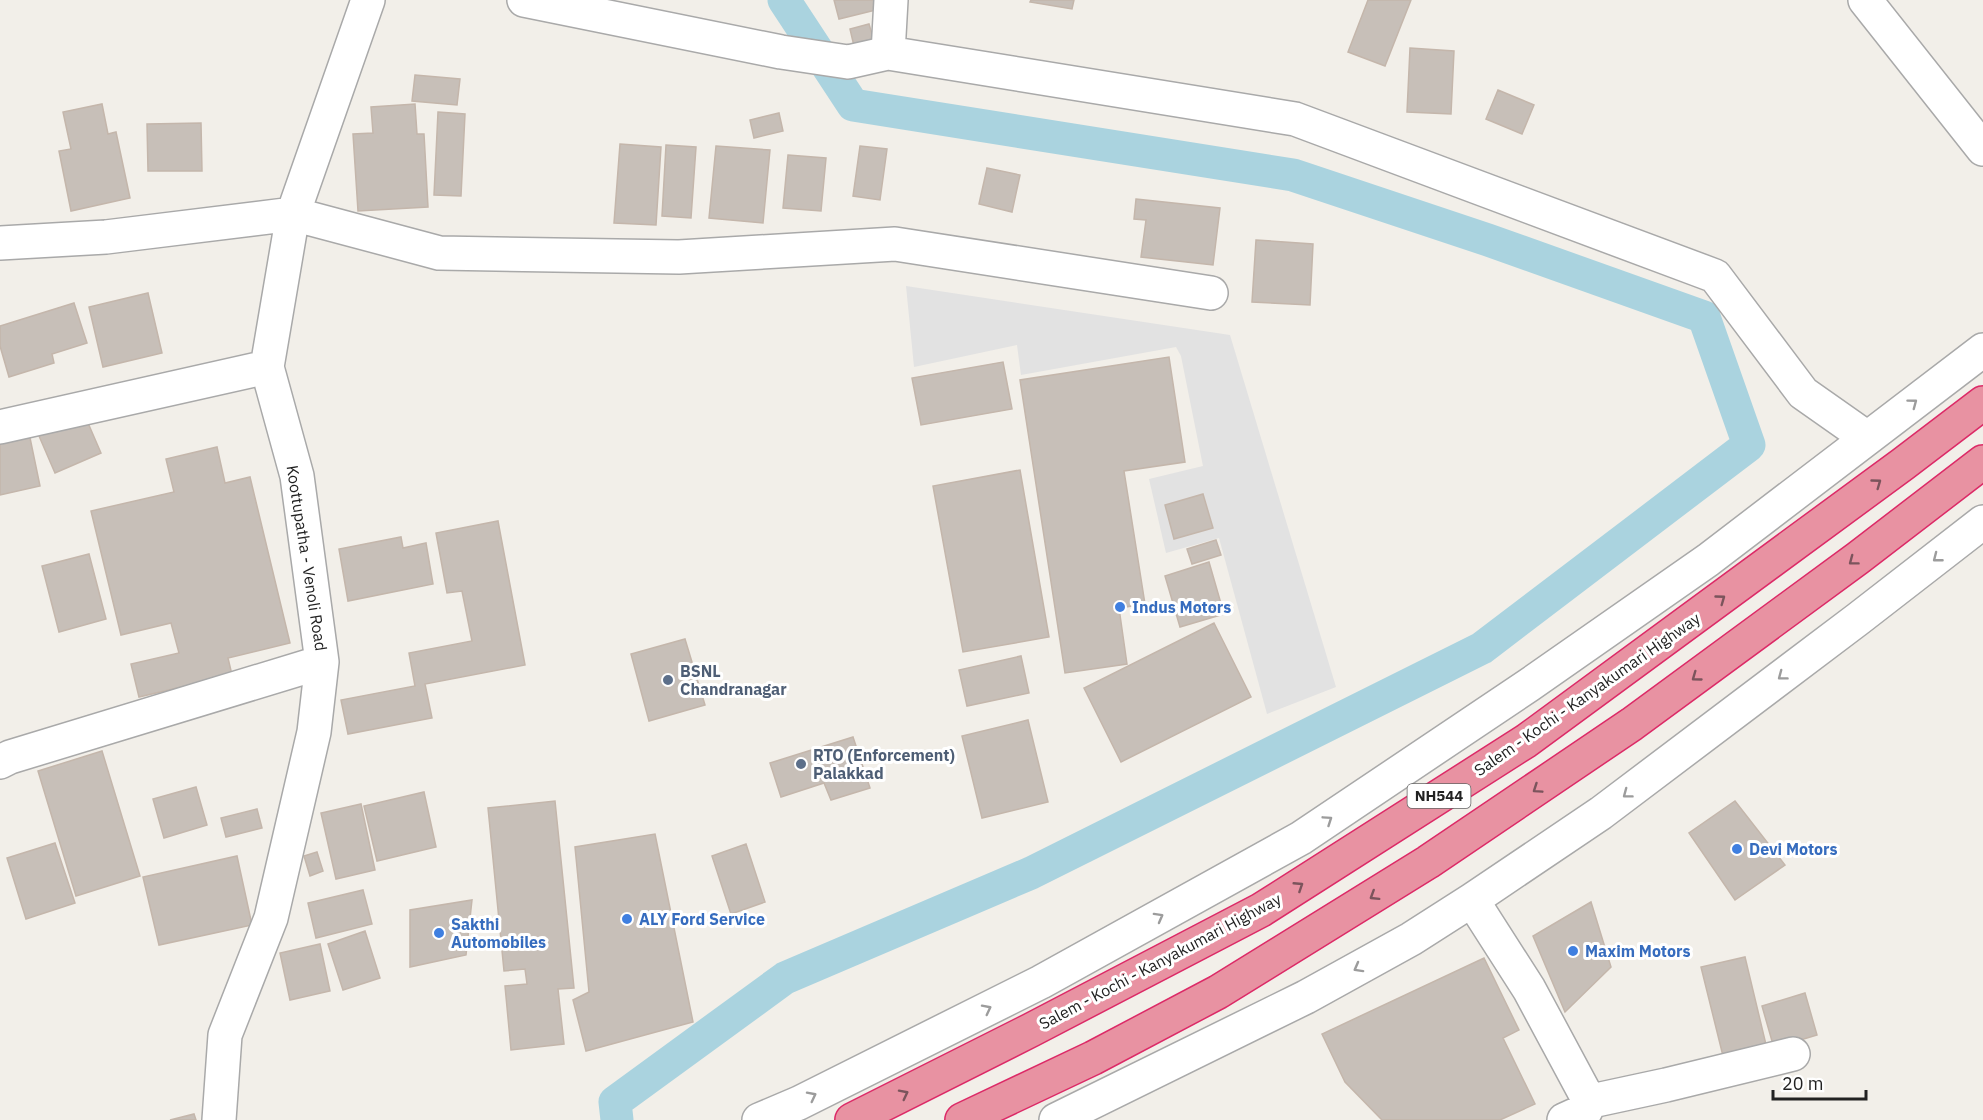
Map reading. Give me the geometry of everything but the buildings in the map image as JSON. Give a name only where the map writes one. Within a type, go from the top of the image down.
[{"type":"highway","name":"Salem - Kochi - Kanyakumari Highway","points":[[852,1120],[1261,910],[1526,741],[1983,403]]},
{"type":"highway","name":"NH544","points":[[962,1120],[1093,1058],[1218,992],[1428,862],[1632,724],[1858,558],[1983,462]]},
{"type":"street","name":"Koottupatha - Venoli Road","points":[[219,1120],[225,1035],[271,918],[314,732],[322,662],[297,476],[267,368],[293,214],[368,0]]},
{"type":"street","points":[[524,0],[781,52],[848,62],[888,53],[1295,119],[1715,276],[1803,393],[1867,438]]},
{"type":"street","points":[[888,53],[891,0]]},
{"type":"street","points":[[1865,0],[1983,149]]},
{"type":"street","points":[[0,243],[106,237],[293,214],[439,253],[679,257],[895,244],[1210,293]]},
{"type":"street","points":[[759,1120],[799,1103],[1041,982],[1301,838],[1529,685],[1708,560],[1983,350]]},
{"type":"street","points":[[0,427],[267,368]]},
{"type":"street","points":[[1056,1120],[1306,997],[1411,939],[1472,900],[1601,813],[1983,522]]},
{"type":"street","points":[[0,762],[10,757],[322,662]]},
{"type":"street","points":[[1472,900],[1529,989],[1587,1096],[1576,1111]]},
{"type":"street","points":[[1576,1111],[1666,1085],[1793,1054]]},
{"type":"shaded area","points":[[906,286],[1230,335],[1336,687],[1267,714],[1219,538],[1166,553],[1149,479],[1203,466],[1181,356],[1176,347],[1021,375],[1017,345],[914,367]]},
{"type":"waterway","points":[[617,1120],[615,1102],[785,978],[1031,873],[1482,648],[1749,445],[1704,317],[1488,240],[1293,175],[853,105],[784,0]]},
{"type":"place","name":"Indus Motors","points":[[1120,607]]},
{"type":"place","name":"BSNL Chandranagar","points":[[668,680]]},
{"type":"place","name":"RTO (Enforcement) Palakkad","points":[[801,764]]},
{"type":"place","name":"Devi Motors","points":[[1737,849]]},
{"type":"place","name":"ALY Ford Service","points":[[627,919]]},
{"type":"place","name":"Sakthi Automobiles","points":[[439,933]]},
{"type":"place","name":"Maxim Motors","points":[[1573,951]]}]
